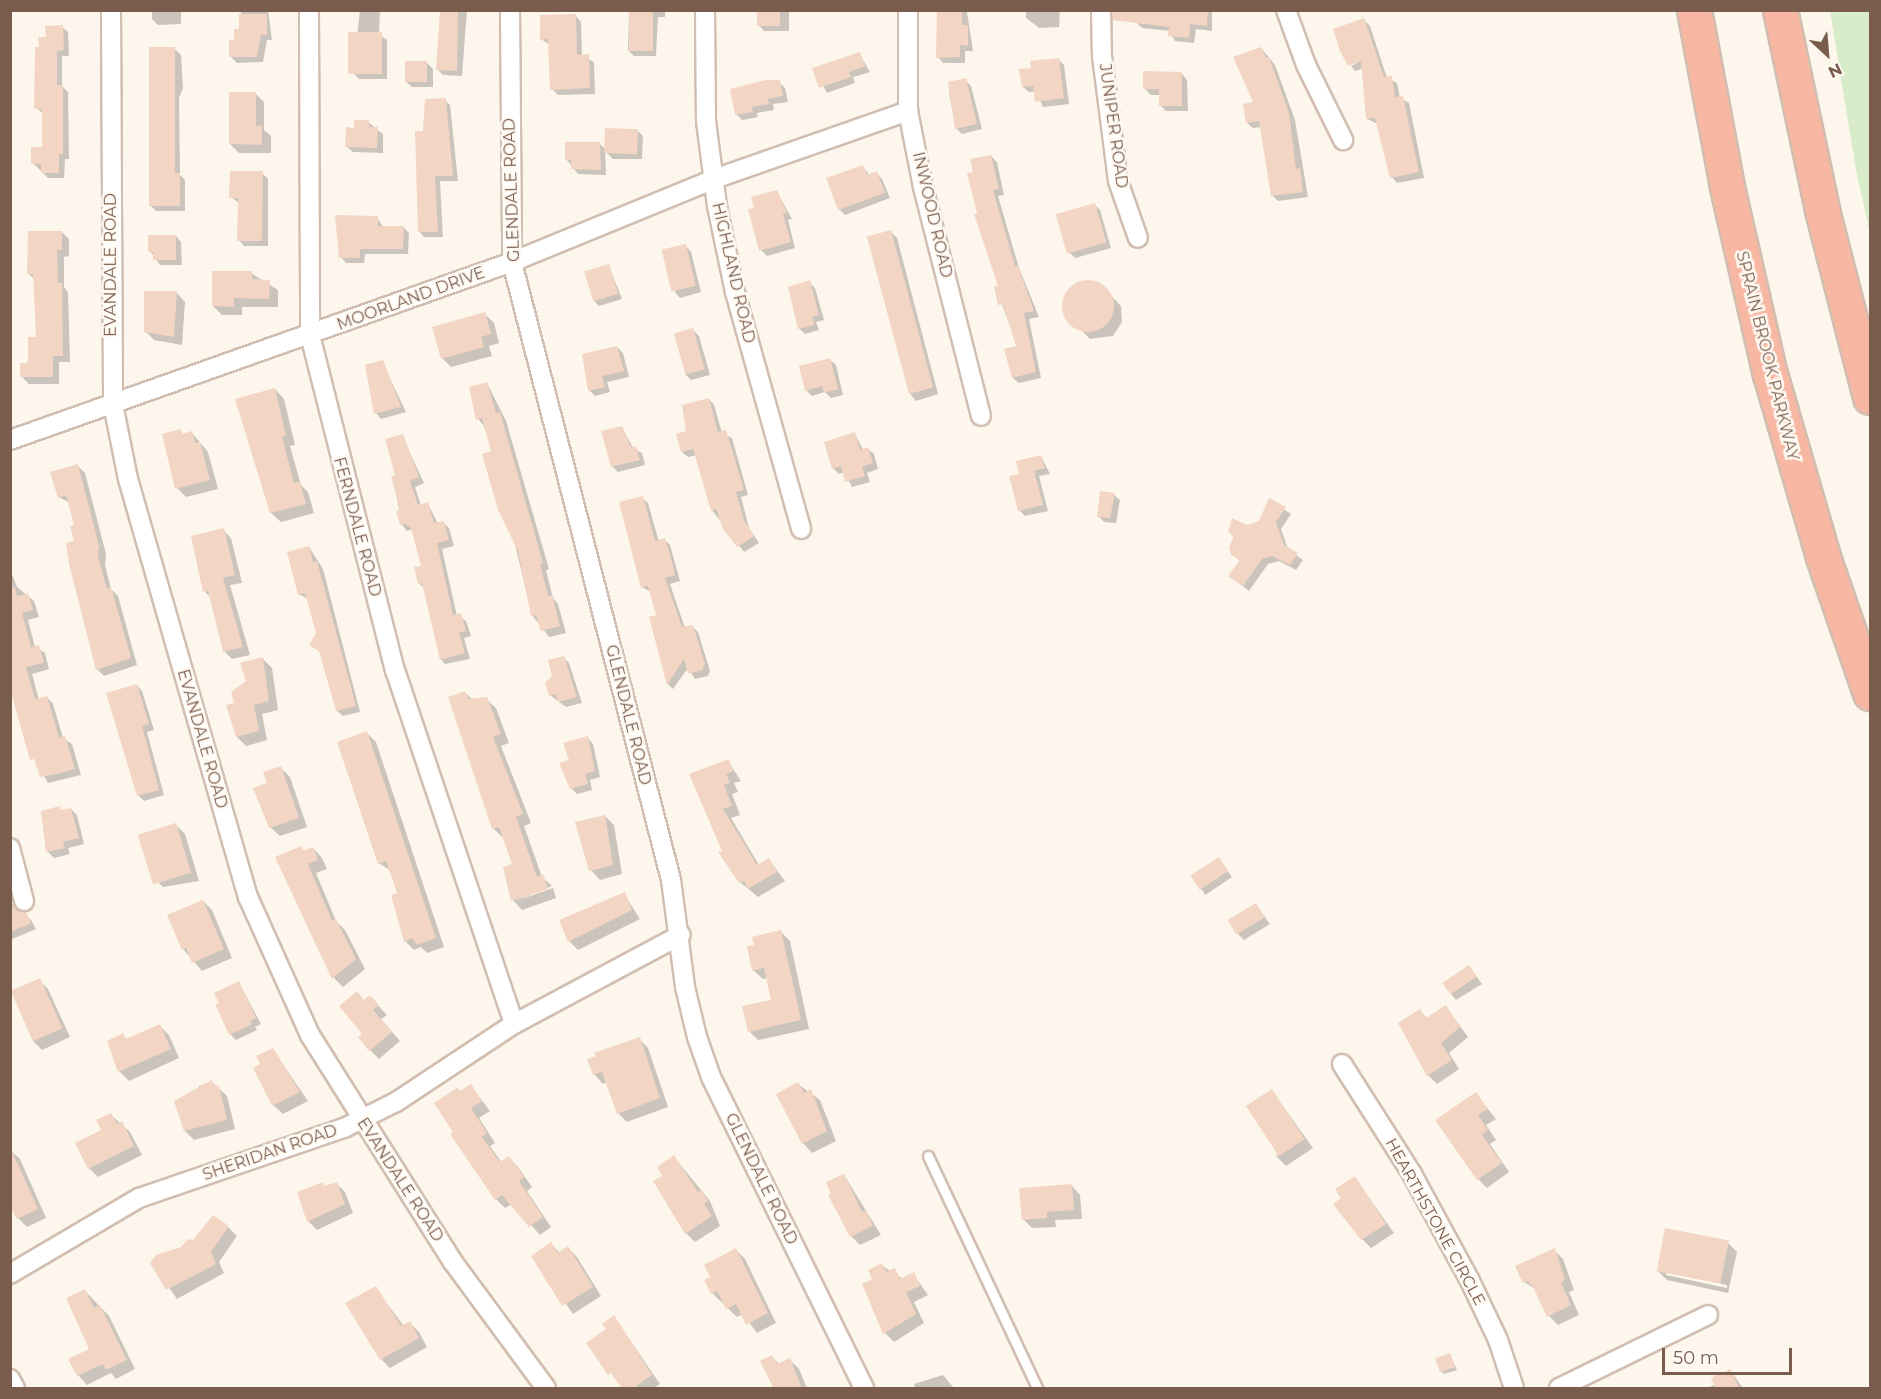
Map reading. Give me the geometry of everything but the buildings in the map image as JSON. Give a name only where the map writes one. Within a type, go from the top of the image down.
[{"type":"highway","name":"SPRAIN BROOK PARKWAY","points":[[1695,10],[1729,198],[1770,374],[1823,557],[1870,693]]},
{"type":"highway","points":[[1780,10],[1822,210],[1870,397]]},
{"type":"street","name":"EVANDALE ROAD","points":[[111,10],[113,404],[128,479],[248,897],[310,1035],[453,1262],[546,1389]]},
{"type":"street","name":"FERNDALE ROAD","points":[[309,10],[310,335],[395,670],[514,1024]]},
{"type":"street","name":"GLENDALE ROAD","points":[[510,10],[512,262],[671,880],[681,935],[685,987],[711,1077],[864,1389]]},
{"type":"street","name":"HIGHLAND ROAD","points":[[705,10],[706,121],[714,179],[735,292],[801,529]]},
{"type":"street","name":"INWOOD ROAD","points":[[908,10],[908,111],[923,187],[981,416]]},
{"type":"street","name":"JUNIPER ROAD","points":[[1101,10],[1102,56],[1118,181],[1138,238]]},
{"type":"street","points":[[1286,10],[1306,65],[1343,140]]},
{"type":"street","name":"MOORLAND DRIVE","points":[[10,440],[512,262],[714,179],[908,111]]},
{"type":"street","points":[[10,848],[24,901]]},
{"type":"street","name":"SHERIDAN ROAD","points":[[10,1274],[139,1198],[361,1119],[396,1102],[514,1024],[681,935]]},
{"type":"street","name":"HEARTHSTONE CIRCLE","points":[[1342,1064],[1412,1174],[1470,1281],[1498,1340],[1514,1389]]},
{"type":"street","points":[[1558,1389],[1708,1315]]},
{"type":"street","points":[[10,1379],[15,1389]]},
{"type":"lane","points":[[928,1156],[1037,1389]]},
{"type":"green space","points":[[1830,11],[1870,11],[1870,234],[1856,170]]}]
